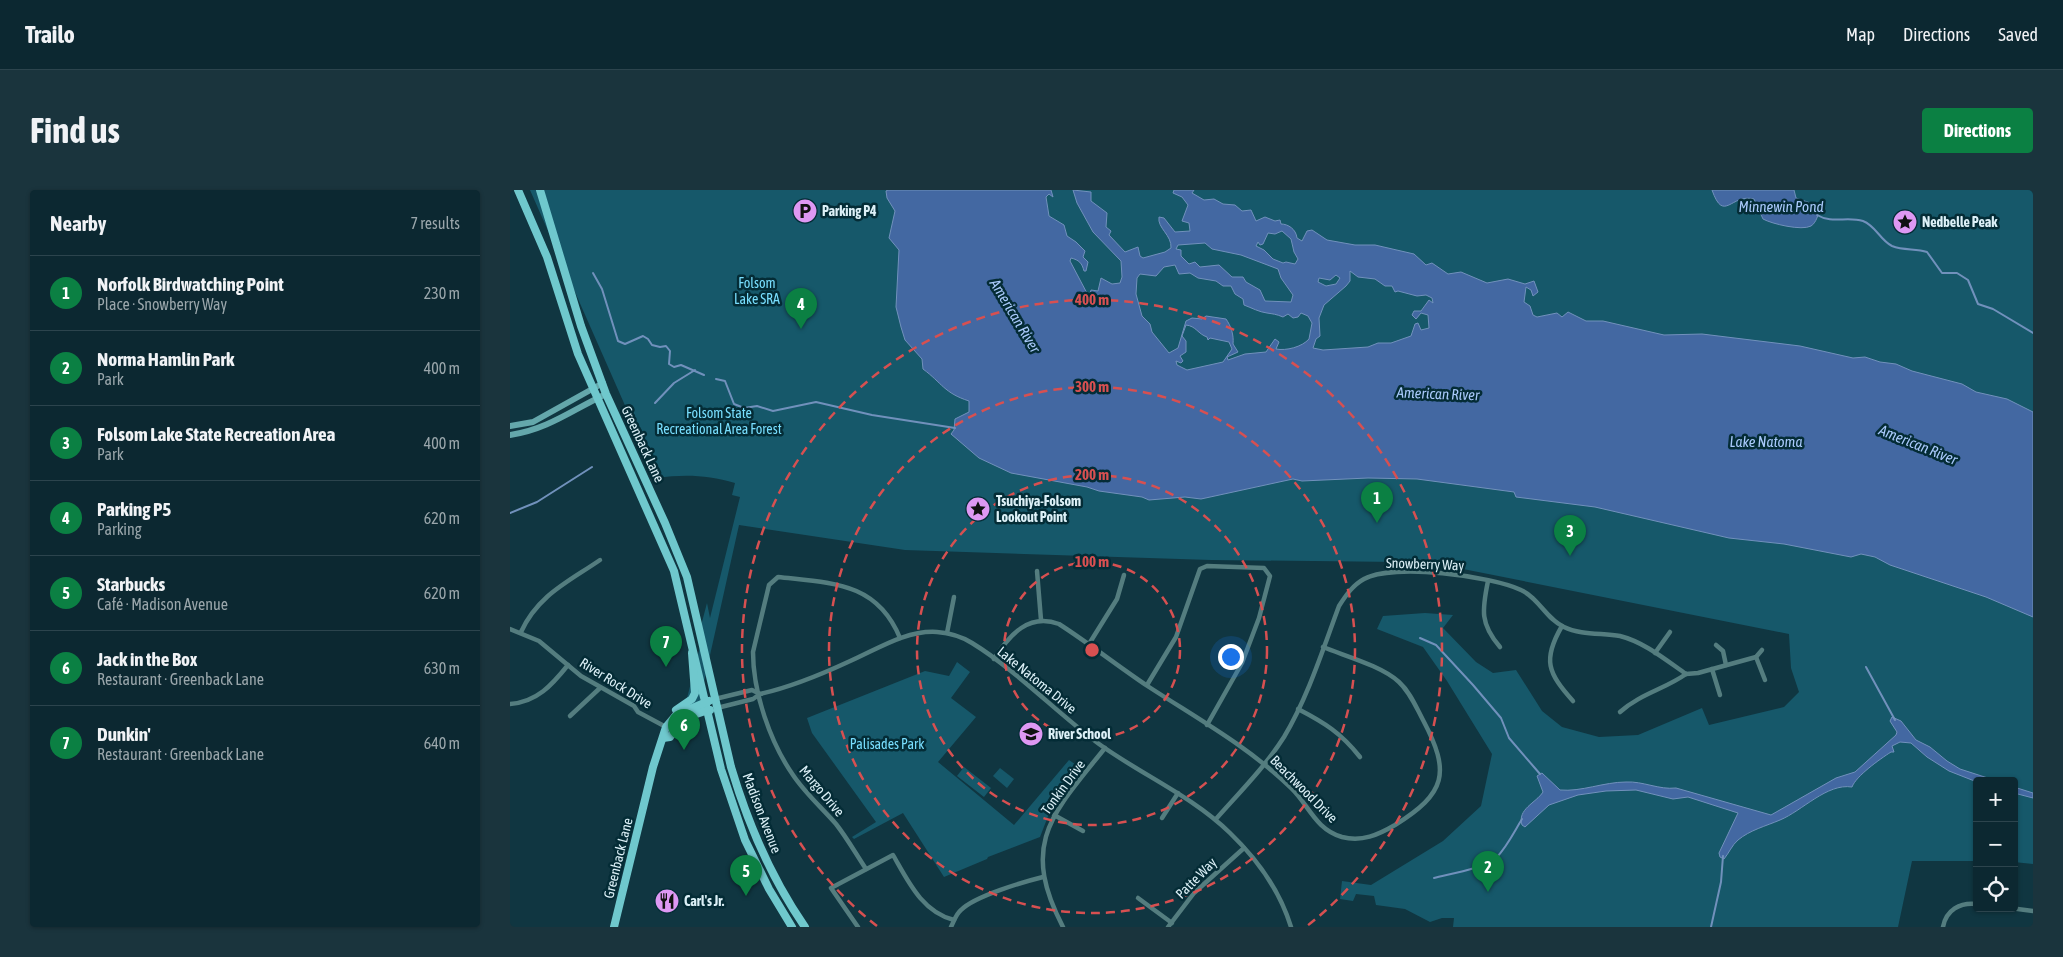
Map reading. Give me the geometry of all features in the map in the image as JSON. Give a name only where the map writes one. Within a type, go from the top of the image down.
[{"type":"main road","name":"Greenback Lane","points":[[518,190],[547,257],[569,328],[597,398],[668,555],[681,594],[706,707]]},
{"type":"main road","name":"Greenback Lane","points":[[540,190],[581,326],[606,394],[684,568],[715,699],[679,724],[670,737],[663,738]]},
{"type":"main road","points":[[510,426],[533,422],[602,383]]},
{"type":"main road","points":[[510,435],[550,424],[606,394]]},
{"type":"main road","points":[[668,724],[677,709],[692,699],[695,693],[692,669],[693,646]]},
{"type":"main road","name":"Madison Avenue","points":[[715,699],[731,767],[754,833],[774,877],[805,927]]},
{"type":"main road","name":"Greenback Lane","points":[[614,927],[653,767],[668,724],[683,711],[706,707],[717,708]]},
{"type":"main road","name":"Madison Avenue","points":[[706,707],[723,777],[744,840],[769,889],[792,927]]},
{"type":"street","points":[[521,632],[533,610],[542,600],[600,560]]},
{"type":"street","points":[[1147,686],[1176,637],[1191,601],[1198,572],[1202,567],[1264,568],[1270,576],[1250,644],[1242,663],[1207,725]]},
{"type":"street","points":[[994,659],[1024,626],[1041,620],[1037,570]]},
{"type":"street","name":"Snowberry Way","points":[[1216,820],[1264,765],[1284,736],[1298,709],[1339,606],[1354,585],[1365,578],[1384,572],[1452,574],[1524,590],[1550,618],[1562,626],[1579,631],[1622,637],[1655,653],[1686,674]]},
{"type":"street","points":[[1090,644],[1117,599],[1124,575]]},
{"type":"street","name":"Margo Drive","points":[[866,869],[836,825],[802,787],[789,769],[776,744],[760,694],[753,663],[753,652],[769,585],[775,578],[827,584],[864,593],[886,612],[893,621],[900,638]]},
{"type":"street","points":[[1488,581],[1483,616],[1490,636],[1500,647]]},
{"type":"street","points":[[947,633],[954,597]]},
{"type":"street","name":"Beachwood Drive","points":[[1041,620],[1059,624],[1090,644],[1147,686],[1238,744],[1292,788],[1322,826],[1331,832],[1348,838],[1365,838],[1385,831],[1423,807],[1436,788],[1440,766],[1438,749],[1403,685],[1385,672],[1323,647]]},
{"type":"street","points":[[1562,626],[1551,646],[1550,667],[1555,679],[1573,701]]},
{"type":"street","name":"River Rock Drive","points":[[510,629],[521,632],[549,648],[568,666],[600,688],[634,706],[638,712],[668,724]]},
{"type":"street","name":"Lake Natoma Drive","points":[[717,708],[753,699],[760,694],[814,678],[900,638],[929,632],[947,633],[965,639],[994,659],[1105,748],[1178,793],[1216,820],[1244,848],[1277,892],[1291,927]]},
{"type":"street","points":[[1655,653],[1670,632]]},
{"type":"street","points":[[1716,646],[1723,652],[1726,665]]},
{"type":"street","points":[[1620,712],[1633,701],[1675,682],[1686,674],[1756,657],[1762,650]]},
{"type":"street","points":[[1756,657],[1765,680]]},
{"type":"street","name":"River Rock Drive","points":[[510,704],[524,702],[541,694],[555,682],[568,666]]},
{"type":"street","points":[[1712,669],[1720,695]]},
{"type":"street","points":[[570,716],[600,688]]},
{"type":"street","name":"Lake Natoma Drive","points":[[715,699],[752,690],[760,694]]},
{"type":"street","points":[[1298,709],[1328,725],[1344,737],[1360,757]]},
{"type":"street","points":[[668,724],[679,724]]},
{"type":"street","name":"Tonkin Drive","points":[[1063,927],[1048,898],[1042,876],[1043,845],[1054,815],[1105,748]]},
{"type":"street","points":[[1162,818],[1178,793]]},
{"type":"street","points":[[1054,815],[1083,831]]},
{"type":"street","name":"Patte Way","points":[[1170,925],[1194,893],[1244,848]]},
{"type":"street","points":[[858,927],[830,888],[893,855],[922,901],[937,913],[954,920]]},
{"type":"street","points":[[951,927],[962,908],[969,904],[1024,881],[1042,876]]},
{"type":"street","points":[[1138,898],[1170,925]]},
{"type":"street","points":[[1943,927],[1947,915],[1953,909],[1965,904],[1973,904]]},
{"type":"street","points":[[2018,909],[2033,911]]},
{"type":"green space","points":[[530,190],[2033,190],[2033,864],[2018,862],[2018,777],[1973,777],[1973,861],[1912,861],[1898,927],[1453,927],[1454,918],[1442,918],[1430,922],[1405,909],[1376,905],[1374,896],[1356,894],[1353,901],[1340,899],[1342,881],[1371,885],[1443,841],[1481,806],[1492,754],[1447,681],[1423,647],[1377,629],[1383,616],[1425,613],[1453,615],[1443,628],[1476,662],[1493,673],[1516,670],[1542,711],[1562,727],[1599,737],[1638,735],[1702,708],[1709,725],[1784,707],[1799,692],[1791,668],[1789,634],[1453,567],[1400,562],[1211,560],[905,550],[739,525],[696,718],[683,714],[700,647],[698,637],[707,603],[710,618],[740,497],[732,495],[735,483],[725,480],[696,476],[657,478]]},
{"type":"green space","name":"Palisades Park","points":[[957,662],[970,672],[951,698],[976,717],[938,762],[1014,825],[1069,760],[1082,769],[1052,806],[1040,837],[988,857],[944,877],[903,813],[854,839],[852,837],[876,822],[812,733],[807,718],[925,671],[949,676]]},
{"type":"green space","points":[[964,767],[991,788],[984,797],[957,776]]},
{"type":"green space","points":[[1000,768],[1014,779],[1007,788],[993,776]]},
{"type":"water","name":"Lake Natoma","points":[[1051,190],[1053,197],[1049,194],[1046,197],[1049,216],[1064,225],[1067,236],[1085,251],[1083,257],[1088,262],[1086,271],[1084,271],[1078,261],[1071,258],[1070,261],[1089,297],[1091,290],[1098,291],[1101,278],[1112,284],[1120,283],[1122,277],[1121,261],[1093,232],[1077,203],[1073,190],[1091,192],[1091,201],[1107,213],[1106,227],[1111,231],[1109,235],[1125,252],[1138,247],[1140,256],[1143,258],[1165,252],[1171,248],[1171,243],[1160,225],[1159,217],[1164,218],[1175,232],[1190,231],[1189,223],[1182,221],[1188,205],[1182,197],[1173,193],[1174,190],[1194,190],[1192,193],[1204,200],[1214,199],[1223,204],[1235,205],[1242,211],[1251,210],[1256,221],[1265,217],[1275,221],[1280,220],[1281,224],[1289,226],[1297,238],[1302,241],[1307,231],[1312,230],[1327,240],[1355,245],[1375,245],[1414,254],[1426,265],[1432,263],[1448,274],[1461,272],[1487,283],[1508,279],[1525,284],[1534,281],[1538,292],[1533,296],[1531,290],[1526,287],[1524,302],[1530,306],[1533,315],[1537,317],[1557,313],[1562,317],[1568,312],[1586,321],[1603,321],[1664,335],[1702,334],[1800,346],[1853,358],[1865,357],[1880,362],[1896,364],[1912,371],[1962,384],[1976,392],[2007,399],[2033,412],[2033,617],[1986,597],[1890,565],[1875,557],[1861,554],[1851,557],[1784,544],[1729,538],[1595,507],[1516,497],[1514,492],[1417,479],[1368,478],[1302,481],[1293,479],[1201,499],[1185,497],[1149,500],[1142,497],[1099,491],[1087,487],[1011,473],[979,458],[951,434],[954,430],[955,419],[969,412],[969,401],[948,391],[923,369],[922,359],[905,340],[896,307],[899,250],[889,238],[895,211],[887,198],[886,191]],"holes":[[[1282,231],[1291,239],[1298,259],[1295,264],[1283,263],[1273,259],[1264,250],[1256,246],[1258,242],[1260,245],[1263,244],[1268,233],[1275,234]],[[1205,243],[1212,249],[1241,255],[1278,269],[1281,278],[1293,295],[1291,302],[1265,301],[1260,290],[1246,282],[1243,277],[1232,277],[1219,265],[1200,267],[1195,262],[1189,264],[1181,256],[1181,250],[1176,249],[1178,245]],[[1175,265],[1179,274],[1190,273],[1198,278],[1216,281],[1223,286],[1231,286],[1235,294],[1243,299],[1244,305],[1256,310],[1283,317],[1288,314],[1293,318],[1298,317],[1301,313],[1308,316],[1312,323],[1309,339],[1289,349],[1276,349],[1279,342],[1275,339],[1266,352],[1245,354],[1228,360],[1227,357],[1238,352],[1233,344],[1233,334],[1229,325],[1226,319],[1206,316],[1202,319],[1192,318],[1186,321],[1178,348],[1169,353],[1152,332],[1150,324],[1142,316],[1136,294],[1137,278],[1140,274],[1156,276],[1164,267]],[[1350,271],[1358,277],[1375,279],[1385,286],[1392,286],[1395,292],[1398,291],[1417,296],[1426,295],[1432,298],[1433,303],[1429,300],[1421,311],[1414,311],[1412,315],[1416,319],[1421,313],[1428,315],[1429,328],[1421,330],[1418,323],[1415,324],[1411,336],[1391,343],[1378,343],[1368,347],[1323,350],[1313,348],[1316,339],[1320,336],[1319,318],[1324,305],[1350,281]],[[1336,275],[1340,278],[1336,284],[1326,286],[1318,282],[1319,278],[1330,280]],[[1186,325],[1195,328],[1207,337],[1208,340],[1210,338],[1229,342],[1232,349],[1223,362],[1187,370],[1177,365],[1176,361],[1181,363],[1183,361],[1180,356],[1186,352],[1186,341],[1182,336]]]},
{"type":"water","name":"Minnewin Pond","points":[[1712,190],[1794,190],[1796,198],[1816,205],[1819,208],[1817,218],[1811,226],[1807,227],[1780,225],[1763,219],[1754,199],[1746,198],[1724,206],[1720,205],[1716,200]]},
{"type":"water","points":[[1892,717],[1901,721],[1916,740],[1930,747],[1960,769],[1985,777],[1973,777],[1973,780],[1949,771],[1927,757],[1911,743],[1900,742],[1892,746],[1894,752],[1891,752],[1869,768],[1858,778],[1852,787],[1833,789],[1788,816],[1758,828],[1736,842],[1724,859],[1720,857],[1719,853],[1738,813],[1688,797],[1673,799],[1636,790],[1606,791],[1578,795],[1549,805],[1525,827],[1522,825],[1521,819],[1525,810],[1543,792],[1537,776],[1542,773],[1560,790],[1576,790],[1618,782],[1632,782],[1663,788],[1676,788],[1771,815],[1836,778],[1855,772],[1896,735],[1897,732],[1890,721]]},
{"type":"water","points":[[2018,788],[2033,793],[2033,798],[2018,794]]},
{"type":"waterway","points":[[1817,215],[1834,220],[1851,219],[1863,221],[1892,246],[1927,252],[1942,273],[1957,273],[1968,280],[1978,304],[1993,309],[2033,333]]},
{"type":"waterway","points":[[593,273],[602,289],[618,341],[625,344],[643,336],[652,345],[666,346],[670,351],[669,364],[674,367],[681,365],[704,375]]},
{"type":"waterway","points":[[655,403],[674,383],[695,370]]},
{"type":"waterway","points":[[716,379],[725,381],[734,404],[744,408],[757,406],[773,411],[816,402],[872,415],[955,428]]},
{"type":"waterway","points":[[510,513],[537,502],[592,467]]},
{"type":"waterway","points":[[1420,638],[1436,645],[1473,685],[1501,718],[1509,738],[1540,774]]},
{"type":"waterway","points":[[1866,667],[1895,720]]},
{"type":"waterway","points":[[1434,878],[1476,868],[1491,862],[1504,849],[1522,819]]},
{"type":"waterway","points":[[1711,927],[1721,882],[1723,856]]},
{"type":"place","name":"Parking P4","points":[[805,211]]},
{"type":"place","name":"Nedbelle Peak","points":[[1905,222]]},
{"type":"place","name":"Parking P5","points":[[801,329]]},
{"type":"place","name":"Tsuchiya-Folsom Lookout Point","points":[[978,509]]},
{"type":"place","name":"Norfolk Birdwatching Point","points":[[1377,523]]},
{"type":"place","name":"Folsom Lake State Recreation Area","points":[[1570,556]]},
{"type":"place","name":"Dunkin'","points":[[666,667]]},
{"type":"place","name":"River School","points":[[1031,734]]},
{"type":"place","name":"Jack in the Box","points":[[684,750]]},
{"type":"place","name":"Norma Hamlin Park","points":[[1488,892]]},
{"type":"place","name":"Starbucks","points":[[746,896]]},
{"type":"place","name":"Carl's Jr.","points":[[667,901]]},
{"type":"park label","name":"Folsom Lake SRA","points":[[757,292]]},
{"type":"park label","name":"Folsom State Recreational Area Forest","points":[[719,422]]},
{"type":"water label","name":"American River","points":[[1015,316]]},
{"type":"water label","name":"American River","points":[[1438,394]]},
{"type":"water label","name":"American River","points":[[1918,445]]}]
